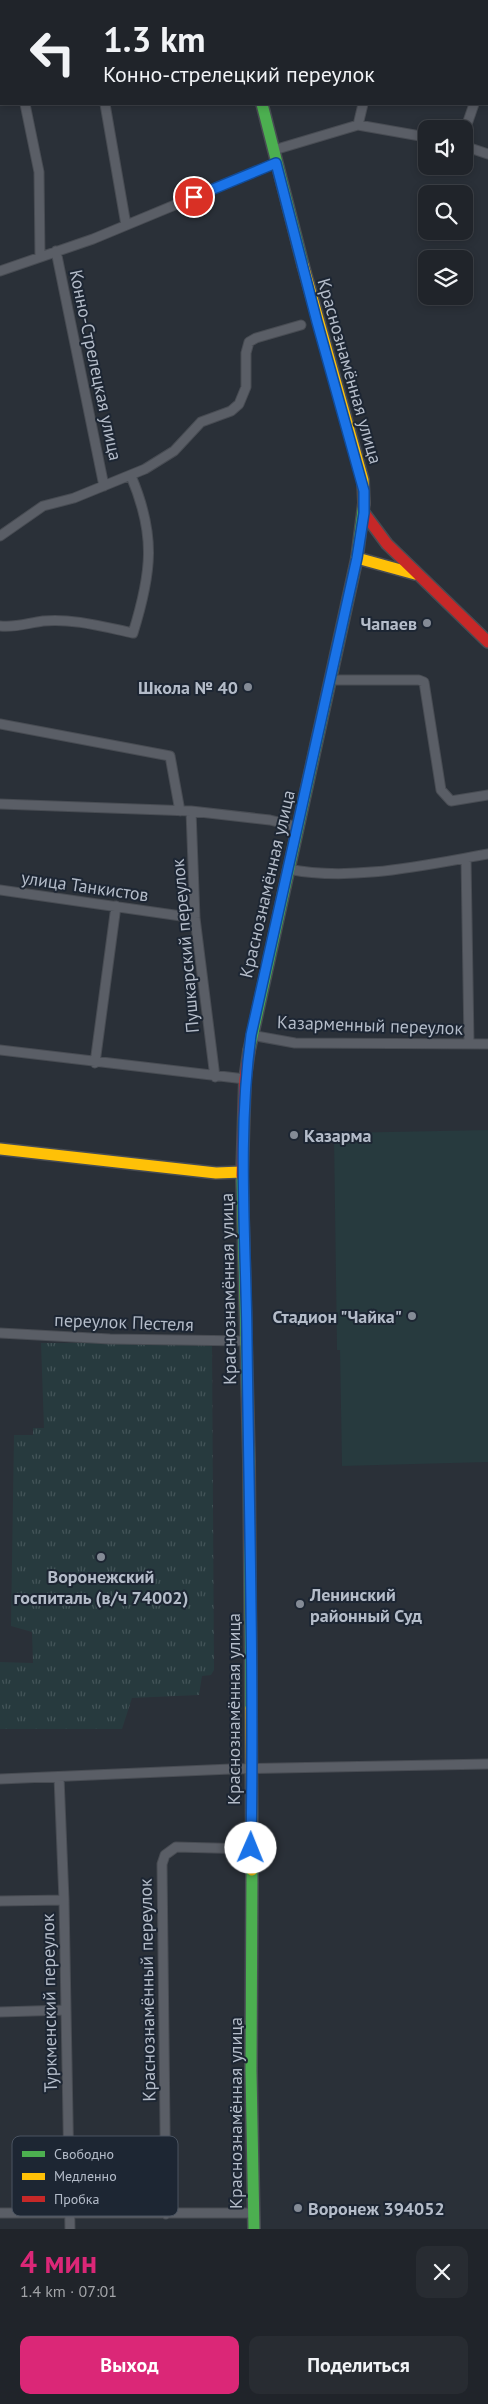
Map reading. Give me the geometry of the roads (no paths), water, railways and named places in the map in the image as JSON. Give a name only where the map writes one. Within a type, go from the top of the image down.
[{"type":"street","points":[[25,105],[38,172],[40,256]]},
{"type":"street","points":[[105,105],[126,225]]},
{"type":"street","name":"Краснознамённая улица","points":[[254,2229],[251,2080],[252,1769],[247,1341],[242,1172],[245,1079],[251,1035],[357,558],[364,513],[362,480],[317,322],[262,105]]},
{"type":"street","points":[[358,125],[363,105]]},
{"type":"street","points":[[468,120],[474,105]]},
{"type":"street","points":[[274,150],[358,125],[418,136]]},
{"type":"street","points":[[473,149],[488,154]]},
{"type":"street","points":[[0,271],[40,256],[94,240],[276,163]]},
{"type":"street","name":"Конно-Стрелецкая улица","points":[[56,251],[104,486]]},
{"type":"street","points":[[0,536],[43,506],[131,476],[174,451],[202,422],[231,411],[239,404],[246,387],[246,353],[249,342],[262,336],[301,325]]},
{"type":"street","points":[[0,626],[8,627],[44,621],[69,622],[132,633],[145,587],[150,546],[139,495],[131,476]]},
{"type":"street","points":[[364,513],[380,536],[418,576],[488,642]]},
{"type":"street","points":[[357,558],[418,576]]},
{"type":"street","points":[[330,680],[419,680],[424,682],[427,687],[441,790],[451,801],[488,795]]},
{"type":"street","points":[[0,724],[170,756],[180,810]]},
{"type":"street","points":[[0,804],[180,810],[270,820],[298,827]]},
{"type":"street","name":"Пушкарский переулок","points":[[190,811],[196,918],[215,1077]]},
{"type":"street","points":[[288,869],[328,874],[372,872],[488,854]]},
{"type":"street","points":[[466,858],[469,1044]]},
{"type":"street","name":"улица Танкистов","points":[[0,890],[196,918]]},
{"type":"street","points":[[95,1062],[116,906]]},
{"type":"street","name":"Казарменный переулок","points":[[251,1035],[295,1042],[488,1044]]},
{"type":"street","points":[[0,1050],[215,1077],[245,1079]]},
{"type":"street","points":[[0,1149],[216,1173],[242,1172]]},
{"type":"street","name":"переулок Пестеля","points":[[0,1333],[110,1339],[247,1341]]},
{"type":"street","points":[[0,1779],[252,1769],[488,1764]]},
{"type":"street","name":"Туркменский переулок","points":[[59,1777],[64,1900],[68,2136]]},
{"type":"street","name":"Краснознамённый переулок","points":[[165,2136],[162,1864],[165,1855],[176,1847],[251,1848]]},
{"type":"street","points":[[0,1901],[64,1900]]},
{"type":"street","points":[[0,2012],[65,2010]]},
{"type":"street","points":[[178,2214],[253,2213]]},
{"type":"street","name":"Туркменский переулок","points":[[70,2216],[70,2229]]},
{"type":"place","name":"Чапаев","points":[[427,623]]},
{"type":"place","name":"Школа № 40","points":[[248,687]]},
{"type":"place","name":"Казарма","points":[[294,1135]]},
{"type":"place","name":"Стадион \"Чайка\"","points":[[412,1316]]},
{"type":"place","name":"Воронежский госпиталь (в/ч 74002)","points":[[101,1557]]},
{"type":"place","name":"Ленинский районный Суд","points":[[300,1604]]},
{"type":"place","name":"Воронеж 394052","points":[[298,2208]]}]
